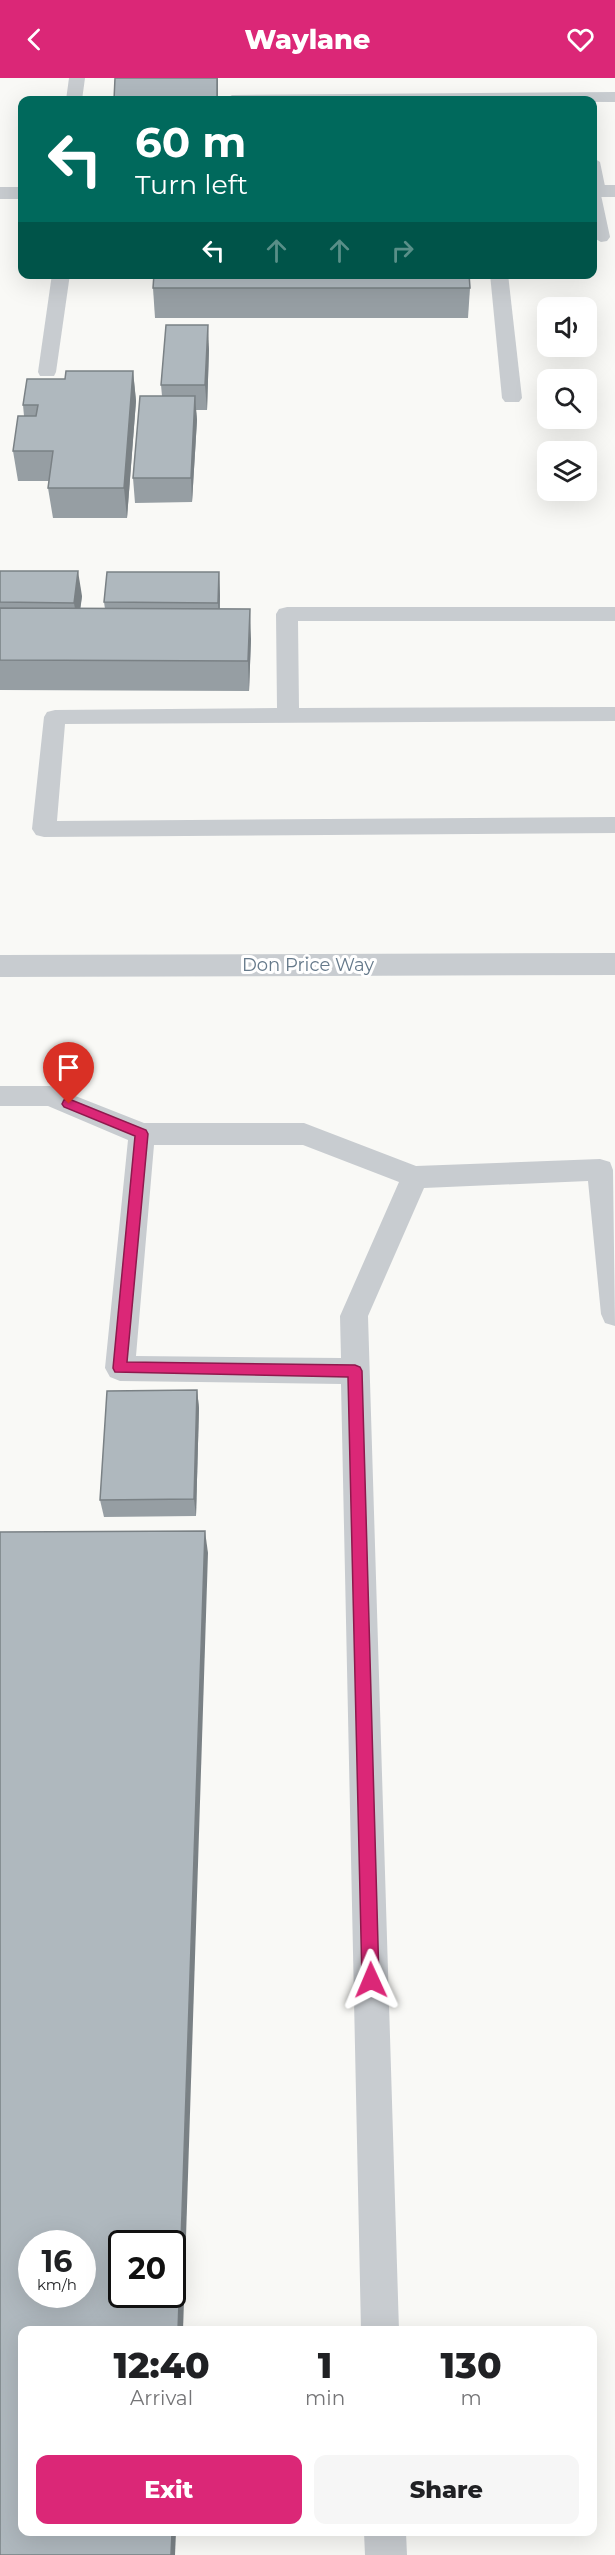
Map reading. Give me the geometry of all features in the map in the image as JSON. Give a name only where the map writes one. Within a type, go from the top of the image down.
[{"type":"street","points":[[0,193],[18,193]]},
{"type":"street","name":"Don Price Way","points":[[0,966],[615,964]]},
{"type":"lane","points":[[75,96],[77,78]]},
{"type":"lane","points":[[543,78],[548,96]]},
{"type":"lane","points":[[597,98],[615,97]]},
{"type":"lane","points":[[600,192],[601,237]]},
{"type":"lane","points":[[47,372],[60,279]]},
{"type":"lane","points":[[500,279],[512,398]]},
{"type":"lane","points":[[288,716],[287,614],[615,614]]},
{"type":"lane","points":[[615,714],[55,717],[44,829],[615,825]]},
{"type":"lane","points":[[0,1096],[50,1096],[142,1134],[304,1134],[415,1177],[600,1170],[615,1314]]},
{"type":"lane","points":[[142,1134],[120,1368],[355,1371]]},
{"type":"lane","points":[[380,2326],[354,1316],[415,1177]]},
{"type":"lane","points":[[385,2536],[386,2555]]},
{"type":"building","points":[[115,78],[217,78],[217,96],[114,96]]},
{"type":"building","points":[[154,279],[469,279],[470,288],[153,288]]},
{"type":"building","points":[[166,325],[208,325],[205,385],[161,385]]},
{"type":"building","points":[[66,371],[133,371],[124,488],[48,488],[53,451],[13,451],[18,416],[36,416],[38,405],[23,405],[27,379],[65,379]]},
{"type":"building","points":[[140,396],[195,396],[191,478],[133,478]]},
{"type":"building","points":[[0,571],[78,571],[74,603],[0,602]]},
{"type":"building","points":[[107,572],[219,572],[218,603],[104,602]]},
{"type":"building","points":[[0,608],[250,609],[248,661],[0,660]]},
{"type":"building","points":[[197,1390],[194,1499],[100,1500],[107,1391]]},
{"type":"building","points":[[205,1531],[181,2230],[108,2230],[108,2308],[179,2308],[178,2326],[18,2326],[18,2536],[172,2536],[171,2555],[0,2555],[0,1532]]},
{"type":"route","points":[[69,1104],[142,1134],[120,1368],[355,1371],[371,1980]]}]
